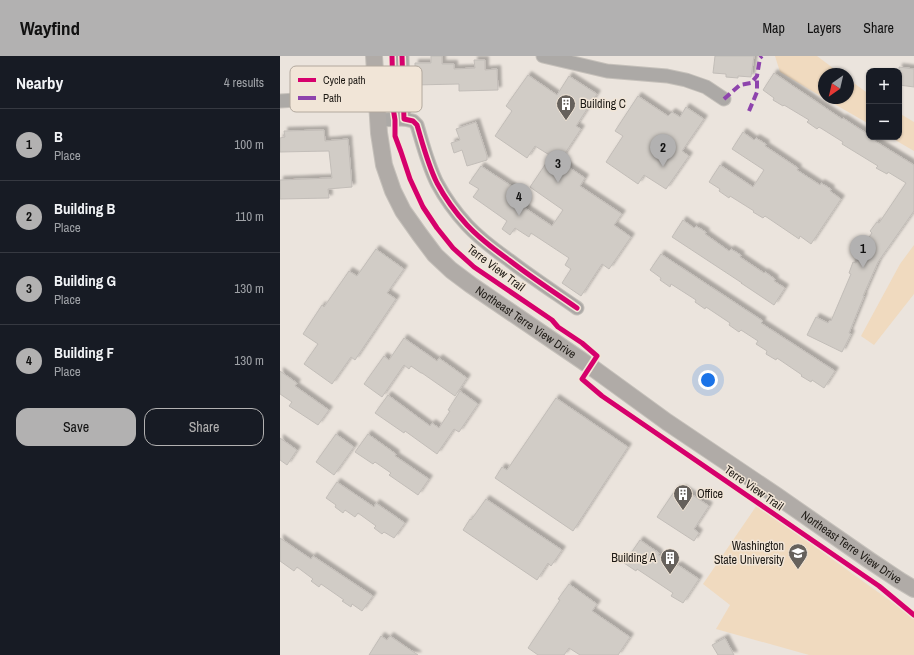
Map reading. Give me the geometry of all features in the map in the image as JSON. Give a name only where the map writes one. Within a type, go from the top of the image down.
[{"type":"main road","name":"Northeast Terre View Drive","points":[[374,56],[375,66]]},
{"type":"main road","name":"Northeast Terre View Drive","points":[[377,112],[384,164],[394,191],[406,215],[427,245],[451,270],[470,285],[590,366],[667,422],[914,589]]},
{"type":"street","points":[[402,56],[402,66]]},
{"type":"street","points":[[543,56],[607,71],[667,76],[686,80],[706,87],[724,99]]},
{"type":"street","points":[[280,101],[290,100]]},
{"type":"street","points":[[404,112],[404,119]]},
{"type":"street","points":[[378,120],[411,119],[415,122],[428,162],[438,183],[451,204],[468,226],[501,255],[576,308]]},
{"type":"shaded area","points":[[775,56],[817,56],[833,68],[818,68],[818,94],[780,72]]},
{"type":"shaded area","points":[[854,83],[866,92],[866,122],[834,104],[854,104]]},
{"type":"shaded area","points":[[902,115],[914,122],[914,151],[895,140],[902,140]]},
{"type":"shaded area","points":[[914,245],[914,294],[874,345],[861,336],[900,264]]},
{"type":"shaded area","name":"Washington State University","points":[[757,505],[914,618],[914,655],[809,655],[716,629],[730,605],[703,584]]},
{"type":"building","points":[[431,56],[442,56],[442,64],[454,64],[454,69],[475,68],[474,60],[485,60],[485,70],[497,69],[498,90],[459,91],[459,84],[422,85],[422,66],[415,66],[415,63],[431,63]]},
{"type":"building","points":[[715,56],[754,56],[751,77],[726,77],[726,74],[713,73]]},
{"type":"building","points":[[899,67],[914,69],[914,87],[902,85],[902,68]]},
{"type":"building","points":[[774,73],[818,104],[866,133],[866,140],[876,140],[914,165],[914,211],[878,262],[849,333],[851,334],[842,352],[807,335],[816,317],[828,323],[830,320],[831,321],[851,274],[849,273],[853,262],[856,263],[863,246],[872,233],[870,231],[877,222],[879,223],[906,183],[888,172],[887,174],[876,168],[878,166],[842,144],[843,142],[819,127],[817,129],[807,122],[809,120],[773,100],[774,98],[763,90]]},
{"type":"building","points":[[528,75],[557,95],[569,76],[597,94],[576,126],[581,129],[560,161],[585,178],[580,186],[622,214],[614,225],[631,237],[609,269],[602,264],[581,296],[562,283],[571,269],[565,265],[569,258],[531,233],[529,237],[515,228],[510,235],[502,229],[507,221],[473,197],[479,189],[469,183],[481,166],[513,187],[507,196],[552,226],[563,210],[530,187],[551,156],[535,146],[527,158],[495,136],[512,111],[506,106]]},
{"type":"building","points":[[638,96],[668,116],[672,112],[680,117],[686,107],[704,119],[682,151],[689,156],[666,189],[644,175],[638,184],[606,162],[623,136],[615,131]]},
{"type":"building","points":[[476,122],[487,160],[467,166],[462,150],[454,153],[451,143],[460,140],[456,129]]},
{"type":"building","points":[[324,130],[325,141],[348,139],[352,187],[328,189],[329,198],[280,199],[280,180],[332,178],[329,151],[280,152],[280,138],[285,137],[284,131]]},
{"type":"building","points":[[743,132],[754,140],[756,138],[766,144],[765,146],[798,168],[797,170],[820,185],[821,183],[831,189],[830,191],[841,199],[811,244],[800,236],[799,239],[765,216],[763,218],[730,196],[729,198],[719,191],[720,189],[709,182],[720,165],[753,187],[764,170],[732,149]]},
{"type":"building","points":[[683,220],[694,228],[696,226],[706,232],[705,234],[729,251],[731,249],[741,255],[740,257],[764,273],[765,272],[775,279],[774,281],[785,288],[774,305],[672,237]]},
{"type":"building","points":[[376,249],[404,269],[387,293],[396,299],[355,360],[351,357],[332,384],[304,364],[318,344],[303,334],[322,305],[324,307],[349,271],[357,276]]},
{"type":"building","points":[[661,254],[763,321],[761,323],[835,371],[824,388],[812,380],[811,382],[801,376],[802,375],[777,358],[776,360],[766,354],[767,351],[756,344],[758,341],[741,330],[739,332],[729,325],[730,323],[706,307],[705,309],[695,302],[696,300],[671,284],[670,287],[660,280],[661,278],[650,270]]},
{"type":"building","points":[[404,338],[437,361],[439,358],[467,378],[455,396],[411,366],[409,369],[404,365],[382,397],[364,384],[384,356],[389,360]]},
{"type":"building","points":[[280,371],[297,383],[295,386],[329,410],[318,425],[289,406],[292,402],[280,394]]},
{"type":"building","points":[[460,391],[478,404],[459,432],[454,429],[437,454],[405,431],[404,433],[375,413],[388,395],[430,426],[432,423],[439,428]]},
{"type":"building","points":[[556,398],[628,447],[573,531],[495,478],[502,467],[507,470]]},
{"type":"building","points":[[336,434],[354,447],[334,475],[316,462]]},
{"type":"building","points":[[368,434],[396,454],[395,456],[429,479],[418,495],[389,475],[391,473],[375,462],[373,464],[355,452]]},
{"type":"building","points":[[280,438],[297,450],[287,465],[280,460]]},
{"type":"building","points":[[337,482],[374,507],[376,503],[405,523],[394,538],[384,532],[382,534],[374,528],[376,526],[358,513],[355,517],[345,510],[343,513],[335,507],[336,505],[326,498]]},
{"type":"building","name":"Office","points":[[682,488],[709,506],[694,529],[699,533],[694,541],[657,517],[676,489],[680,491]]},
{"type":"building","points":[[486,499],[562,550],[551,566],[548,563],[537,580],[463,530]]},
{"type":"building","points":[[280,538],[311,559],[313,556],[373,596],[362,611],[352,604],[351,607],[342,601],[344,600],[321,584],[319,587],[311,581],[313,579],[297,567],[294,571],[280,561]]},
{"type":"building","name":"Building A","points":[[640,540],[659,553],[658,555],[676,567],[678,565],[699,579],[683,603],[671,596],[673,593],[637,569],[636,571],[624,563]]},
{"type":"building","points":[[569,584],[597,604],[592,611],[630,637],[618,655],[580,655],[569,648],[564,655],[538,655],[528,648]]},
{"type":"building","points":[[381,636],[387,640],[390,636],[418,655],[369,655]]},
{"type":"building","points":[[725,638],[734,655],[718,655],[712,645]]},
{"type":"marked path","points":[[724,99],[740,85],[751,83],[757,76],[760,58],[762,56]]},
{"type":"marked path","points":[[749,111],[757,92],[757,76]]},
{"type":"cycle path","name":"Terre View Trail","points":[[392,56],[392,66]]},
{"type":"cycle path","name":"Terre View Trail","points":[[402,56],[402,66]]},
{"type":"cycle path","name":"Terre View Trail","points":[[394,112],[395,136],[410,179],[423,207],[437,228],[453,248],[474,267],[552,320],[558,327],[582,343],[597,356],[582,379],[602,396],[879,586],[914,615]]},
{"type":"cycle path","name":"Terre View Trail","points":[[404,112],[404,119],[413,121],[417,125],[426,155],[437,183],[447,200],[463,220],[472,230],[498,252],[577,308]]},
{"type":"place","name":"Building C","points":[[566,121]]},
{"type":"place","name":"Building B","points":[[663,167]]},
{"type":"place","name":"Building G","points":[[558,183]]},
{"type":"place","name":"Building F","points":[[519,216]]},
{"type":"place","name":"B","points":[[863,268]]},
{"type":"place","name":"Office","points":[[683,511]]},
{"type":"place","name":"Washington State University","points":[[798,570]]},
{"type":"place","name":"Building A","points":[[670,575]]}]
